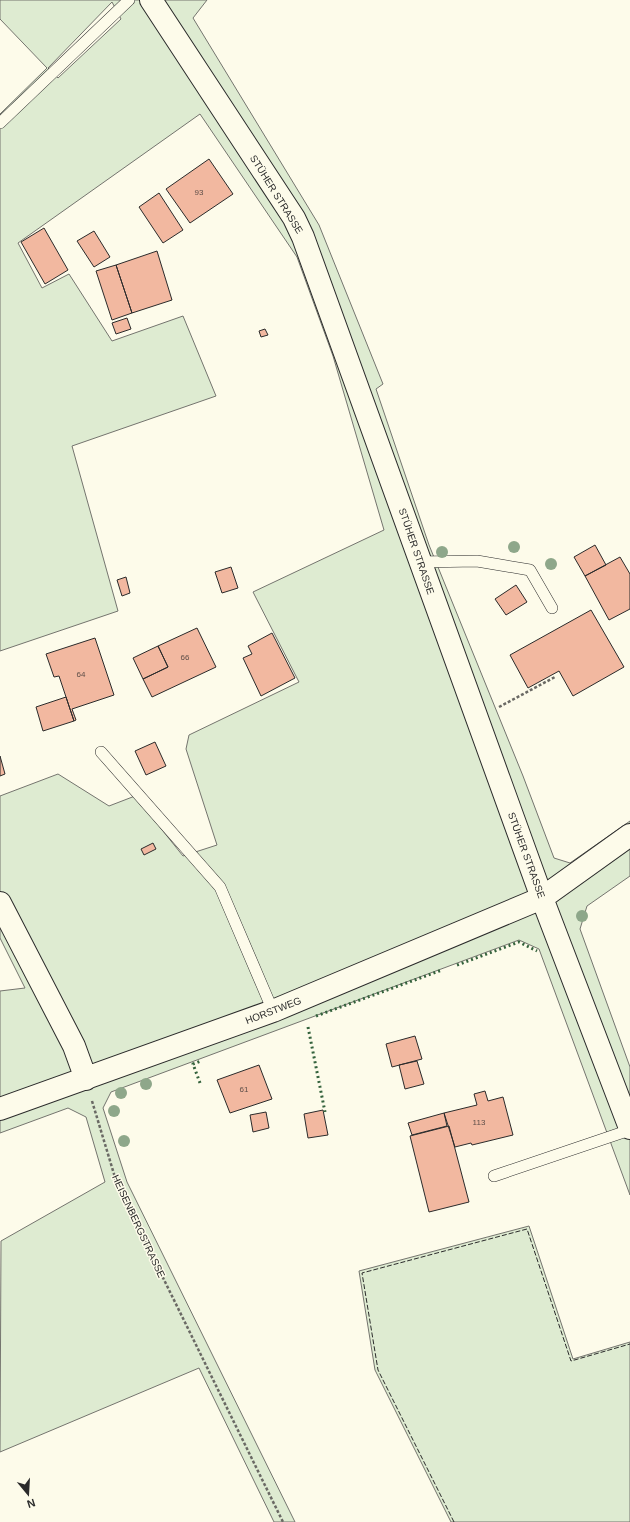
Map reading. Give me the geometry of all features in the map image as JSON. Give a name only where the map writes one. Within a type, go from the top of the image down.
[{"type":"street","name":"STÜHER STRASSE","points":[[157,2],[294,218],[303,237],[542,898],[630,1129]]},
{"type":"street","name":"HORSTWEG","points":[[0,1109],[273,1011],[542,898],[630,835]]},
{"type":"street","points":[[0,902],[74,1046],[86,1079]]},
{"type":"lane","points":[[0,123],[129,0]]},
{"type":"lane","points":[[420,562],[477,561],[530,570],[552,608]]},
{"type":"lane","points":[[101,752],[220,887],[273,1011]]},
{"type":"lane","points":[[494,1176],[630,1129]]},
{"type":"path","points":[[478,718],[555,677]]},
{"type":"path","name":"HEISENBERGSTRASSE","points":[[86,1079],[117,1184],[283,1522]]},
{"type":"green space","points":[[0,0],[207,0],[193,18],[319,225],[383,384],[376,389],[429,545],[523,776],[554,858],[570,863],[630,821],[630,876],[587,906],[580,929],[630,1067],[630,1195],[539,949],[519,940],[111,1092],[103,1108],[127,1182],[295,1522],[274,1522],[199,1368],[0,1452],[1,1241],[105,1182],[86,1117],[68,1108],[0,1133],[0,991],[25,988],[0,938],[0,796],[58,774],[109,806],[135,796],[183,856],[217,845],[186,749],[189,735],[299,682],[253,592],[384,530],[333,356],[297,257],[200,114],[18,243],[42,288],[69,274],[112,341],[183,316],[216,396],[72,446],[118,611],[0,651],[0,114],[47,68],[0,19]],"holes":[[[112,2],[121,19],[58,78],[48,68]]]},
{"type":"green space","points":[[529,1226],[573,1359],[630,1342],[630,1522],[451,1522],[375,1370],[359,1271]]},
{"type":"building","points":[[209,159],[233,194],[190,223],[166,189]]},
{"type":"building","points":[[159,193],[183,230],[163,243],[139,207]]},
{"type":"building","points":[[44,228],[68,270],[45,284],[21,242]]},
{"type":"building","points":[[94,231],[110,257],[94,267],[77,241]]},
{"type":"building","points":[[157,251],[172,300],[132,313],[116,265]]},
{"type":"building","points":[[116,265],[132,313],[112,320],[96,271]]},
{"type":"building","points":[[127,318],[131,329],[116,334],[112,323]]},
{"type":"building","points":[[265,329],[268,335],[261,337],[259,331]]},
{"type":"building","points":[[595,545],[606,565],[585,576],[574,557]]},
{"type":"building","points":[[620,557],[630,574],[630,609],[609,620],[585,576]]},
{"type":"building","points":[[231,567],[238,588],[222,593],[215,572]]},
{"type":"building","points":[[126,577],[130,593],[122,596],[117,580]]},
{"type":"building","points":[[516,585],[527,602],[506,615],[495,599]]},
{"type":"building","points":[[591,610],[624,667],[573,696],[559,671],[528,688],[510,655]]},
{"type":"building","points":[[197,628],[216,667],[152,697],[143,679],[168,667],[158,646]]},
{"type":"building","points":[[272,633],[295,678],[261,696],[243,658],[252,654],[248,646]]},
{"type":"building","points":[[95,638],[114,695],[72,709],[76,720],[74,721],[59,676],[54,677],[46,654]]},
{"type":"building","points":[[158,646],[168,667],[143,679],[133,658]]},
{"type":"building","points":[[66,697],[74,721],[43,731],[36,707]]},
{"type":"building","points":[[155,742],[166,766],[146,775],[135,751]]},
{"type":"building","points":[[0,756],[5,774],[0,776]]},
{"type":"building","points":[[153,843],[156,849],[144,855],[141,849]]},
{"type":"building","points":[[415,1036],[422,1059],[392,1067],[386,1044]]},
{"type":"building","points":[[417,1061],[424,1084],[405,1089],[399,1065]]},
{"type":"building","points":[[259,1065],[272,1099],[230,1113],[217,1080]]},
{"type":"building","points":[[485,1091],[488,1101],[503,1097],[513,1135],[472,1145],[471,1143],[455,1147],[444,1113],[477,1105],[474,1094]]},
{"type":"building","points":[[323,1110],[328,1135],[308,1138],[304,1114]]},
{"type":"building","points":[[266,1112],[269,1128],[253,1132],[250,1115]]},
{"type":"building","points":[[444,1113],[447,1126],[412,1135],[408,1123]]},
{"type":"building","points":[[449,1126],[469,1202],[429,1212],[410,1136]]},
{"type":"hedge","points":[[457,965],[519,942],[537,951]]},
{"type":"hedge","points":[[316,1016],[442,970]]},
{"type":"hedge","points":[[308,1027],[325,1112]]},
{"type":"hedge","points":[[200,1083],[193,1064],[201,1061]]},
{"type":"fence","points":[[454,1522],[378,1370],[362,1273],[527,1229],[571,1361],[630,1344]]}]
